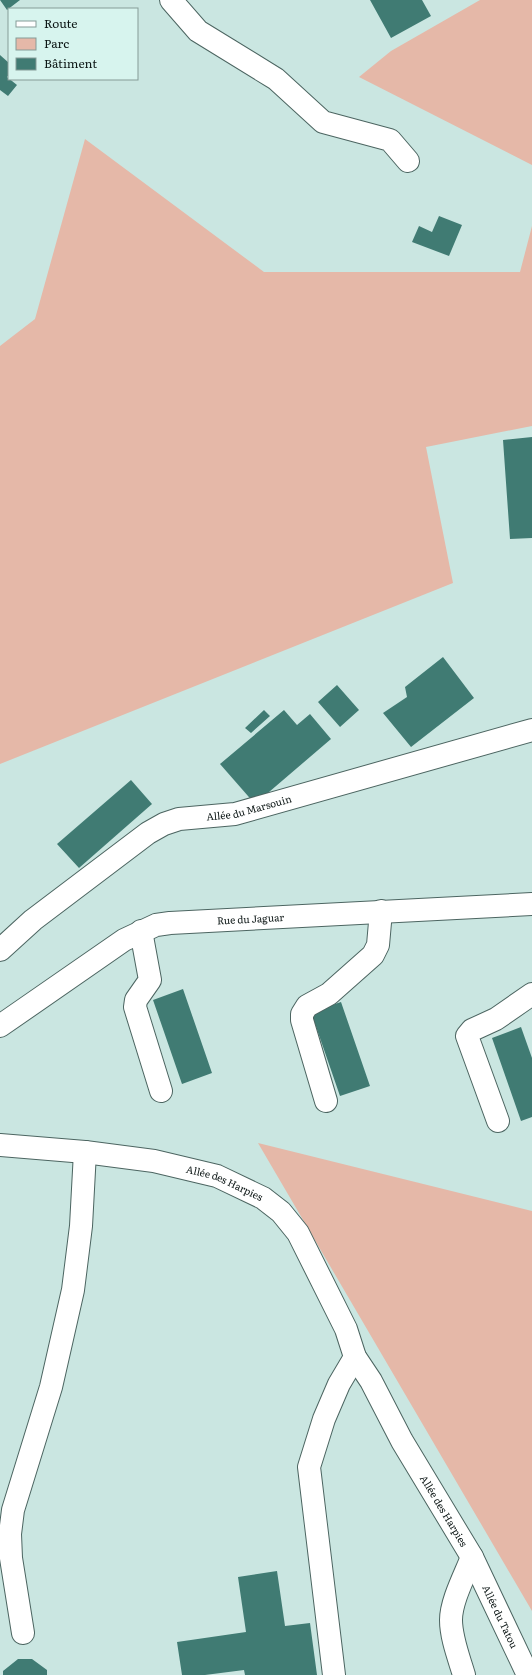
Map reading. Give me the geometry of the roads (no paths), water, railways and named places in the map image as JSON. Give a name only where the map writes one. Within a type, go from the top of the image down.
[{"type":"street","points":[[171,0],[198,31],[276,79],[323,122],[390,140],[408,161]]},
{"type":"street","name":"Allée du Marsouin","points":[[0,950],[33,920],[148,833],[164,824],[179,819],[235,814],[532,730]]},
{"type":"street","name":"Rue du Jaguar","points":[[0,1026],[124,940],[156,925],[382,911],[532,904]]},
{"type":"street","points":[[326,1101],[302,1020],[302,1014],[307,1006],[329,994],[373,955],[378,946],[382,911]]},
{"type":"street","points":[[141,931],[150,980],[136,1000],[135,1007],[161,1092]]},
{"type":"street","points":[[498,1121],[467,1036],[472,1030],[496,1019],[532,994]]},
{"type":"street","name":"Allée des Harpies","points":[[0,1145],[85,1152],[154,1161],[217,1176],[269,1203],[281,1212],[298,1233],[346,1329],[356,1357],[371,1381],[402,1441],[472,1557],[457,1596],[451,1619],[454,1642],[464,1675]]},
{"type":"street","points":[[23,1633],[11,1558],[10,1534],[13,1510],[51,1387],[73,1290],[81,1226],[85,1152]]},
{"type":"street","points":[[334,1675],[309,1467],[324,1419],[339,1384],[356,1357]]},
{"type":"street","name":"Allée du Tatou","points":[[472,1557],[528,1675]]}]
